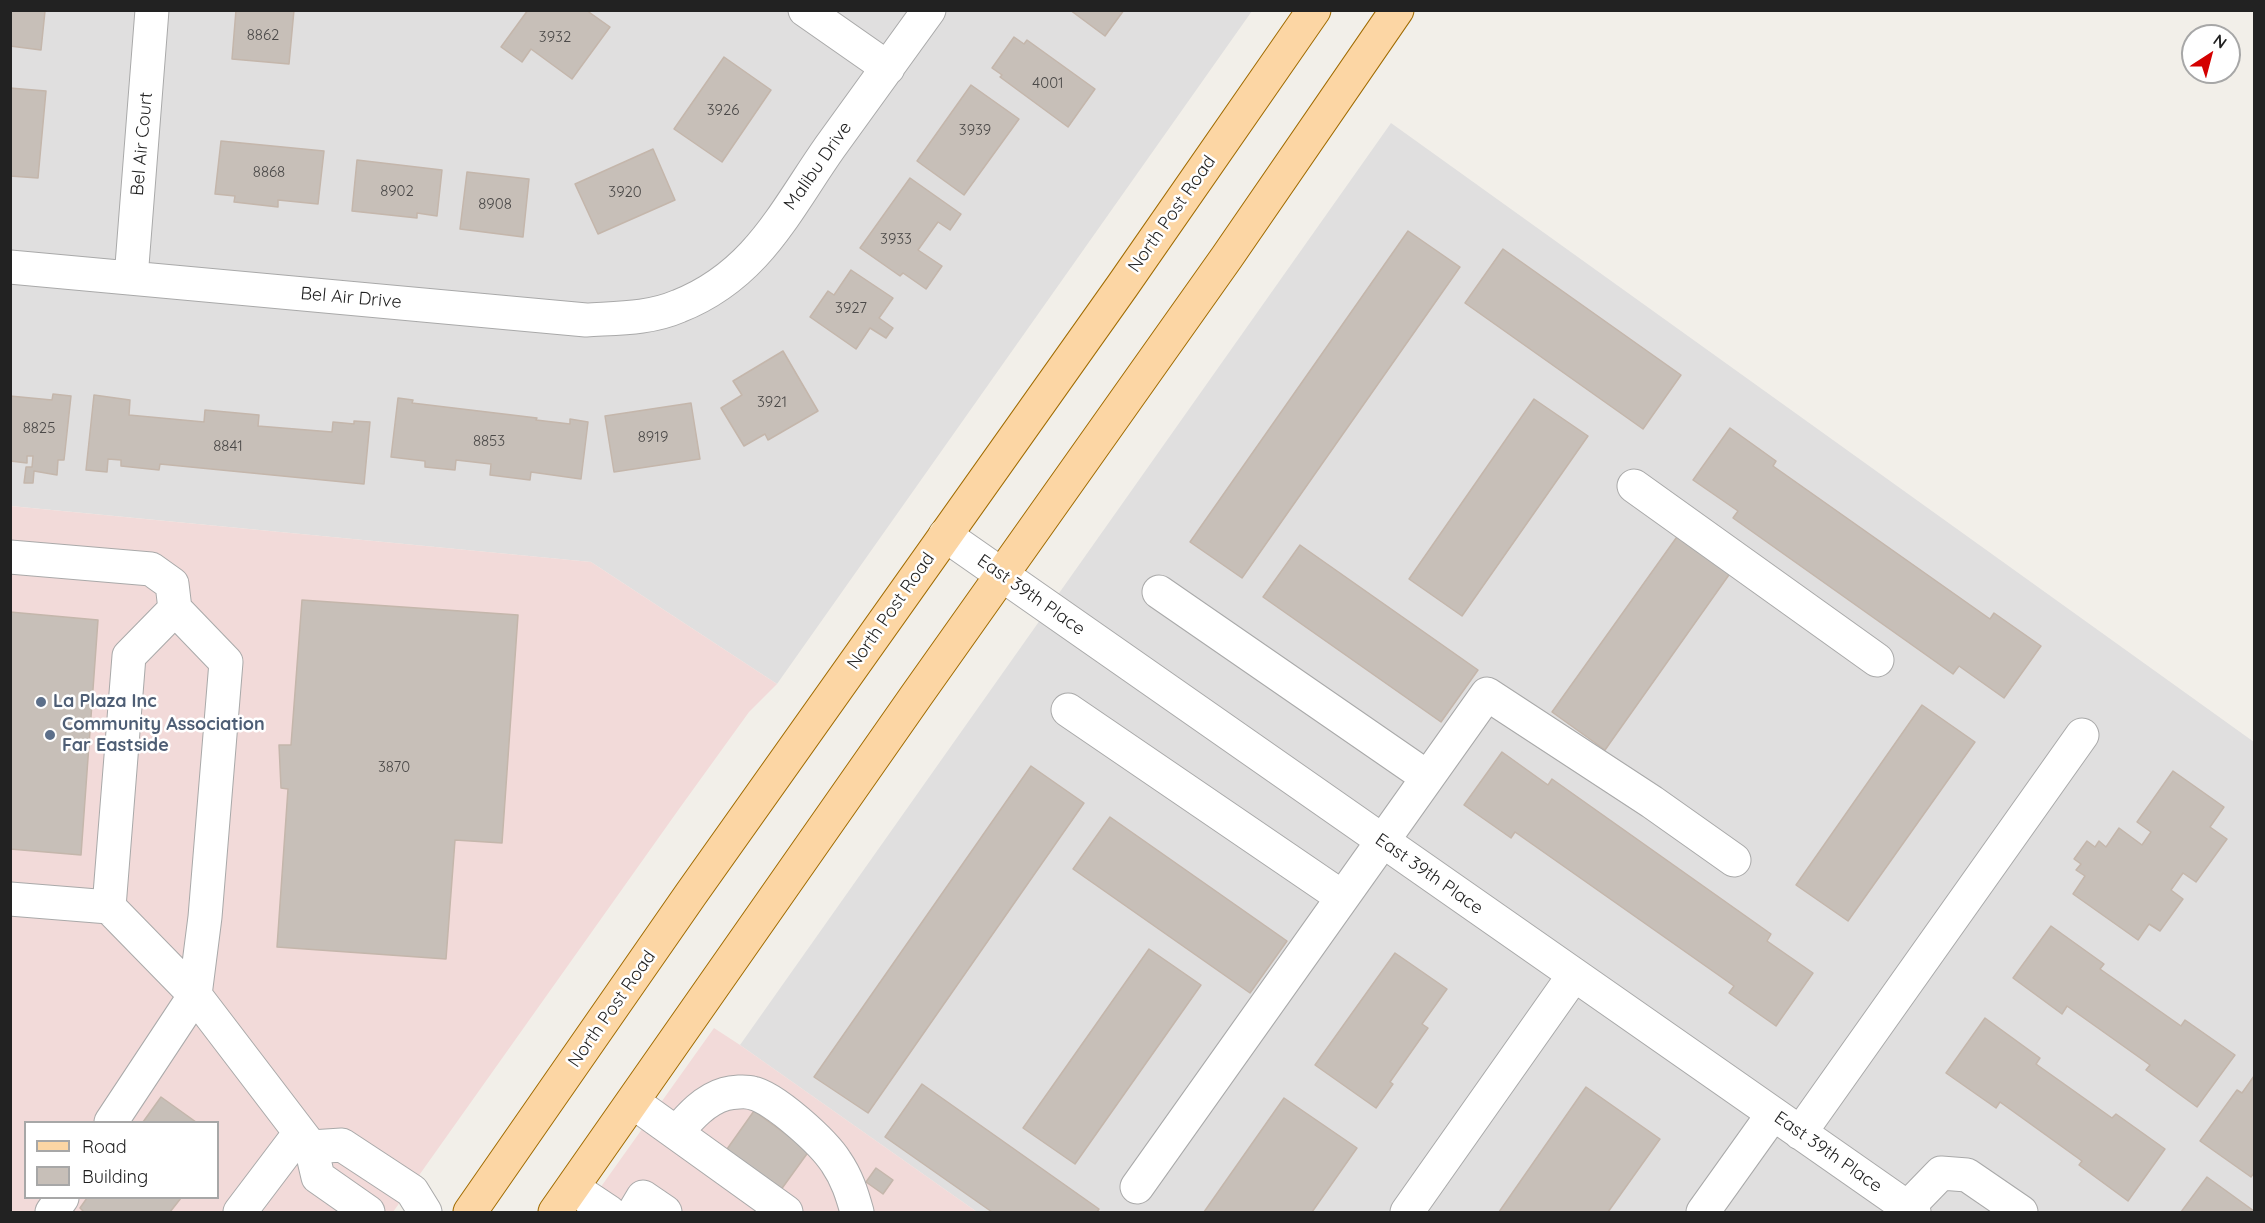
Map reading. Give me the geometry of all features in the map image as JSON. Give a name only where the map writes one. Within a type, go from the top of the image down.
[{"type":"main road","name":"North Post Road","points":[[470,1212],[1314,10]]},
{"type":"main road","points":[[564,1200],[1227,257],[1397,10]]},
{"type":"street","name":"Bel Air Court","points":[[131,278],[152,10]]},
{"type":"street","points":[[805,10],[888,68]]},
{"type":"street","name":"Malibu Drive","points":[[689,302],[727,279],[751,259],[765,243],[929,10]]},
{"type":"street","name":"Bel Air Drive","points":[[10,267],[586,320],[622,320],[644,316],[689,302]]},
{"type":"street","points":[[1634,486],[1877,660]]},
{"type":"street","name":"East 39th Place","points":[[945,535],[1911,1210]]},
{"type":"street","points":[[10,557],[151,569],[172,584],[175,609],[226,662],[205,917],[195,994],[112,1121]]},
{"type":"street","points":[[1159,592],[1427,777]]},
{"type":"street","points":[[108,907],[129,656],[175,609]]},
{"type":"street","points":[[1137,1187],[1487,694],[1652,802],[1734,860]]},
{"type":"street","points":[[1068,710],[1342,897]]},
{"type":"street","points":[[1800,1133],[2082,735]]},
{"type":"street","points":[[10,899],[108,907],[195,994],[305,1140],[318,1177],[368,1212]]},
{"type":"street","points":[[1407,1212],[1574,975]]},
{"type":"street","points":[[676,1133],[698,1108],[725,1094],[753,1093],[781,1109],[811,1133],[835,1160],[849,1184],[857,1212]]},
{"type":"street","points":[[633,1102],[786,1212]]},
{"type":"street","points":[[1703,1212],[1773,1114]]},
{"type":"street","points":[[240,1212],[305,1140]]},
{"type":"street","points":[[305,1140],[342,1145],[412,1191],[425,1212]]},
{"type":"street","points":[[1911,1210],[1941,1173],[1967,1175],[2021,1212]]},
{"type":"street","points":[[52,1212],[61,1199]]},
{"type":"street","points":[[564,1200],[609,1212]]},
{"type":"shaded area","points":[[10,11],[1252,11],[777,684],[591,562],[11,506]]},
{"type":"shaded area","points":[[1391,123],[2254,742],[2254,1212],[977,1212],[740,1045]]},
{"type":"shaded area","points":[[10,506],[591,562],[777,684],[749,712],[393,1212],[11,1212]]},
{"type":"shaded area","points":[[714,1028],[740,1045],[977,1212],[583,1212]]},
{"type":"building","points":[[10,10],[45,11],[41,50],[10,46]]},
{"type":"building","points":[[236,10],[294,10],[289,64],[232,59]]},
{"type":"building","points":[[528,10],[586,10],[610,27],[572,79],[531,49],[522,62],[501,47]]},
{"type":"building","points":[[1070,10],[1124,10],[1105,36]]},
{"type":"building","points":[[1014,37],[1024,44],[1027,40],[1095,89],[1068,127],[1000,77],[1002,75],[992,68]]},
{"type":"building","points":[[724,57],[771,90],[722,162],[674,129]]},
{"type":"building","points":[[971,85],[1019,119],[964,195],[917,161]]},
{"type":"building","points":[[10,88],[46,91],[38,178],[10,176]]},
{"type":"building","points":[[221,141],[324,151],[318,204],[278,200],[278,207],[234,202],[235,196],[215,194]]},
{"type":"building","points":[[653,149],[675,200],[598,234],[575,184]]},
{"type":"building","points":[[357,160],[442,170],[437,216],[417,213],[417,218],[352,211]]},
{"type":"building","points":[[467,172],[529,179],[523,237],[460,229]]},
{"type":"building","points":[[910,178],[961,214],[950,230],[938,222],[918,250],[942,266],[926,289],[903,273],[900,276],[860,248]]},
{"type":"building","points":[[1408,231],[1460,267],[1242,578],[1190,542]]},
{"type":"building","points":[[1503,249],[1681,375],[1643,429],[1465,303]]},
{"type":"building","points":[[851,270],[893,298],[879,318],[893,328],[886,338],[870,328],[856,349],[810,317],[828,291],[834,295]]},
{"type":"building","points":[[783,351],[818,411],[768,440],[765,434],[744,446],[721,408],[742,395],[733,381]]},
{"type":"building","points":[[53,394],[71,396],[64,460],[58,460],[57,475],[34,471],[33,483],[24,483],[26,467],[32,467],[33,456],[27,456],[27,463],[10,461],[10,396],[52,400]]},
{"type":"building","points":[[94,395],[130,400],[129,415],[204,422],[205,410],[259,415],[258,426],[332,432],[333,422],[354,424],[354,421],[370,422],[364,484],[160,464],[159,470],[121,466],[121,460],[108,459],[107,472],[86,470]]},
{"type":"building","points":[[398,398],[413,400],[412,403],[537,418],[536,420],[570,424],[570,419],[588,422],[581,479],[531,472],[530,480],[490,475],[491,464],[456,460],[455,470],[425,467],[425,461],[391,457]]},
{"type":"building","points":[[1534,399],[1588,436],[1462,616],[1409,579]]},
{"type":"building","points":[[691,403],[700,459],[614,472],[605,416]]},
{"type":"building","points":[[1730,428],[1776,461],[1773,466],[1990,619],[1994,613],[2041,646],[2004,698],[1959,666],[1953,674],[1733,518],[1738,511],[1693,480]]},
{"type":"building","points":[[1679,534],[1731,572],[1605,750],[1552,712]]},
{"type":"building","points":[[1300,545],[1478,670],[1441,722],[1263,597]]},
{"type":"building","points":[[302,600],[518,615],[502,843],[455,840],[446,959],[277,947],[288,789],[281,788],[279,745],[291,745]]},
{"type":"building","name":"Community Association Far Eastside","points":[[10,612],[98,620],[81,855],[10,849]]},
{"type":"building","points":[[1922,705],[1975,742],[1848,921],[1796,885]]},
{"type":"building","points":[[1502,752],[1548,785],[1552,779],[1771,934],[1767,941],[1813,973],[1776,1026],[1729,993],[1734,986],[1515,832],[1511,838],[1464,805]]},
{"type":"building","points":[[1031,766],[1084,803],[868,1113],[814,1077]]},
{"type":"building","points":[[2173,771],[2224,807],[2210,827],[2227,839],[2196,882],[2183,873],[2171,890],[2183,899],[2160,931],[2149,924],[2138,940],[2073,894],[2085,876],[2076,870],[2081,864],[2074,859],[2087,841],[2095,847],[2099,841],[2106,847],[2119,828],[2142,845],[2151,832],[2137,822]]},
{"type":"building","points":[[1110,817],[1287,941],[1250,993],[1073,869]]},
{"type":"building","points":[[2051,926],[2104,964],[2100,969],[2181,1026],[2185,1020],[2235,1055],[2197,1107],[2146,1070],[2150,1065],[2067,1006],[2062,1014],[2013,978]]},
{"type":"building","points":[[1149,949],[1201,985],[1075,1164],[1023,1128]]},
{"type":"building","points":[[1395,953],[1447,989],[1422,1024],[1428,1028],[1390,1082],[1393,1084],[1376,1108],[1315,1065]]},
{"type":"building","points":[[1985,1018],[2040,1058],[2036,1064],[2112,1118],[2116,1114],[2165,1149],[2128,1201],[2079,1165],[2082,1161],[2000,1102],[1996,1108],[1946,1073]]},
{"type":"building","points":[[2254,1076],[2254,1173],[2251,1177],[2200,1141],[2237,1090],[2242,1093]]},
{"type":"building","points":[[922,1084],[1099,1209],[1097,1212],[992,1212],[885,1137]]},
{"type":"building","points":[[1586,1087],[1660,1139],[1608,1212],[1499,1212]]},
{"type":"building","points":[[161,1097],[195,1121],[144,1121]]},
{"type":"building","points":[[1284,1098],[1357,1148],[1312,1212],[1204,1212]]},
{"type":"building","points":[[754,1111],[809,1151],[775,1198],[720,1159]]},
{"type":"building","points":[[876,1168],[893,1180],[883,1194],[866,1182]]},
{"type":"building","points":[[2207,1177],[2254,1211],[2181,1212]]},
{"type":"building","points":[[86,1199],[180,1199],[170,1212],[84,1212],[80,1208]]},
{"type":"place","name":"La Plaza Inc","points":[[41,702]]},
{"type":"place","name":"Community Association Far Eastside","points":[[50,735]]}]
